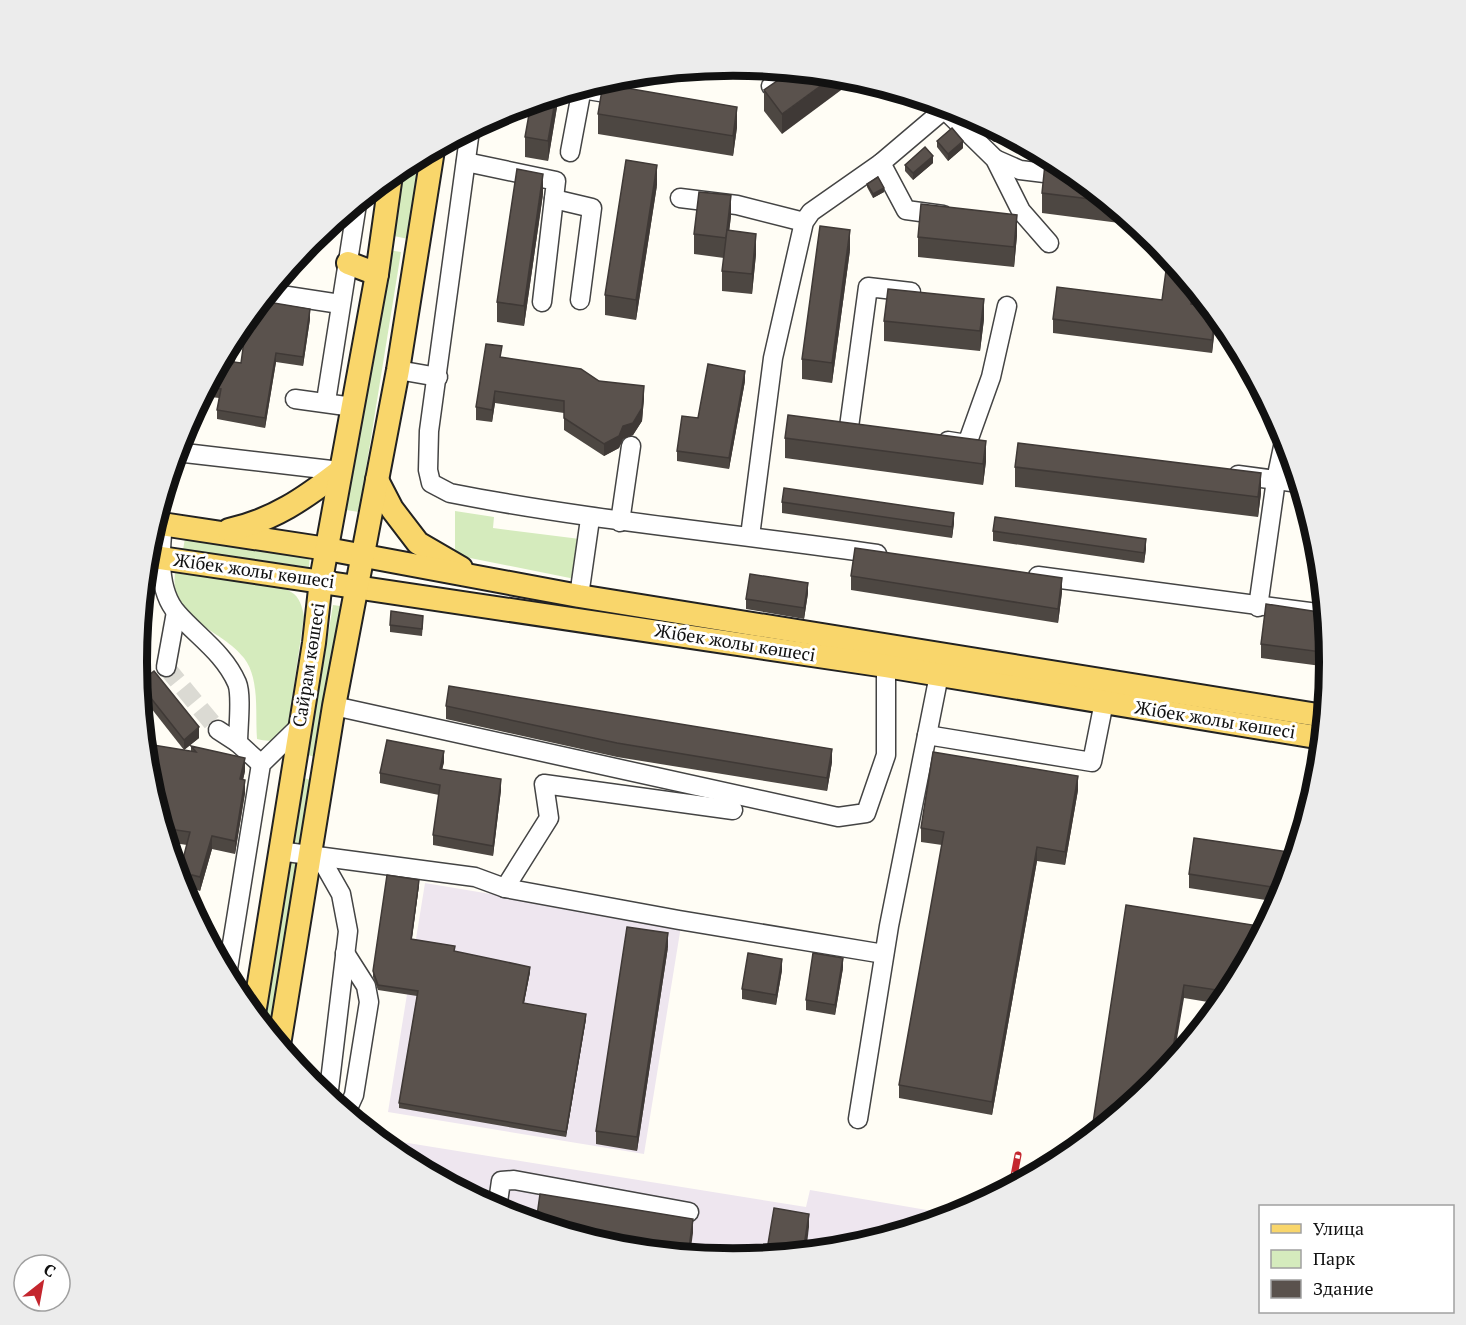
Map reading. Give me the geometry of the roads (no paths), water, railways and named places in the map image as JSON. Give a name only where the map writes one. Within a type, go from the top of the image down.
[{"type":"main road","points":[[363,555],[398,370],[431,160]]},
{"type":"main road","name":"Сайрам көшесі","points":[[256,1002],[292,766],[314,643],[321,580],[377,274],[390,188]]},
{"type":"main road","points":[[381,240],[417,246]]},
{"type":"main road","points":[[348,263],[377,274]]},
{"type":"main road","points":[[219,532],[249,526],[278,514],[302,501],[340,471]]},
{"type":"main road","points":[[377,480],[392,509],[418,543],[476,576]]},
{"type":"main road","name":"Жібек жолы көшесі","points":[[164,525],[363,555],[579,596],[1317,715]]},
{"type":"main road","name":"Сайрам көшесі","points":[[281,1035],[315,856],[323,770],[363,555]]},
{"type":"main road","name":"Жібек жолы көшесі","points":[[157,557],[321,580],[886,666],[1314,737]]},
{"type":"main road","points":[[292,766],[323,770]]},
{"type":"street","points":[[771,86],[780,79]]},
{"type":"street","points":[[601,92],[639,99]]},
{"type":"street","points":[[570,152],[580,96]]},
{"type":"street","points":[[750,536],[773,419],[773,358],[804,222],[811,212],[881,163],[939,114]]},
{"type":"street","points":[[960,122],[995,159],[1021,211],[1049,243]]},
{"type":"street","points":[[468,140],[429,431],[428,470],[431,483],[450,493],[591,519],[750,536],[891,555]]},
{"type":"street","points":[[995,159],[1020,170],[1059,175]]},
{"type":"street","points":[[465,162],[556,181],[542,302]]},
{"type":"street","points":[[881,163],[906,210],[960,218]]},
{"type":"street","points":[[680,198],[737,205],[804,222]]},
{"type":"street","points":[[554,199],[592,208],[580,300]]},
{"type":"street","points":[[326,401],[355,215]]},
{"type":"street","points":[[849,427],[868,287],[927,294]]},
{"type":"street","points":[[277,294],[340,304]]},
{"type":"street","points":[[932,439],[967,444],[991,377],[1007,306]]},
{"type":"street","points":[[398,370],[438,377]]},
{"type":"street","points":[[294,399],[326,401],[352,407]]},
{"type":"street","points":[[825,425],[872,430]]},
{"type":"street","points":[[620,522],[631,446]]},
{"type":"street","points":[[186,453],[340,471]]},
{"type":"street","points":[[1258,607],[1281,456]]},
{"type":"street","points":[[1219,473],[1290,482]]},
{"type":"street","points":[[579,596],[591,519]]},
{"type":"street","points":[[156,564],[176,612],[213,647],[238,684],[238,742]]},
{"type":"street","points":[[1019,574],[1317,613]]},
{"type":"street","points":[[166,667],[176,612]]},
{"type":"street","points":[[334,706],[838,817],[866,813],[886,755],[886,666]]},
{"type":"street","points":[[858,1119],[884,954],[939,675]]},
{"type":"street","points":[[927,735],[1092,762],[1104,702]]},
{"type":"street","points":[[229,961],[261,764],[300,726]]},
{"type":"street","points":[[218,730],[238,742],[261,764]]},
{"type":"street","points":[[505,888],[549,818],[544,784],[733,810]]},
{"type":"street","points":[[279,850],[315,856],[337,856],[475,877],[505,888],[884,954]]},
{"type":"street","points":[[315,856],[341,894],[348,931],[329,1087]]},
{"type":"street","points":[[345,953],[366,986],[369,1002],[354,1095],[349,1105]]},
{"type":"street","points":[[498,1199],[501,1181],[514,1180],[689,1212]]},
{"type":"tunnel","points":[[166,667],[218,730]]},
{"type":"railway","points":[[1014,1176],[1018,1155]]}]
